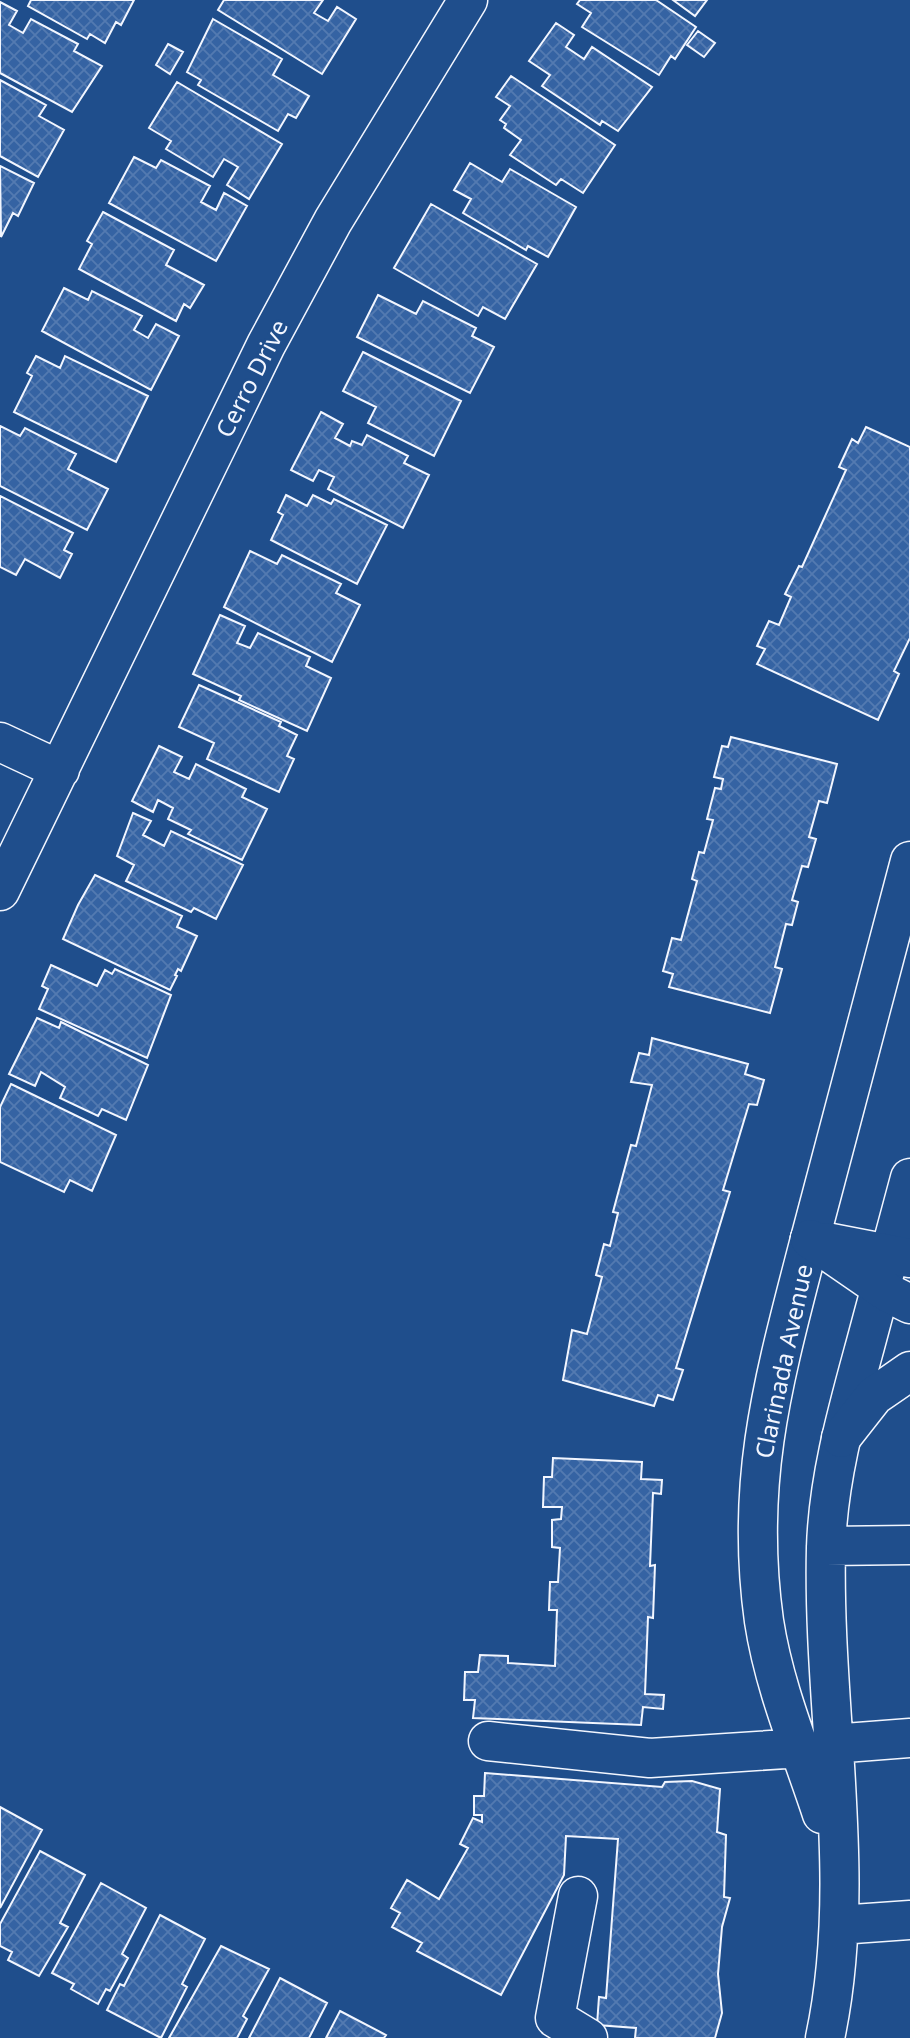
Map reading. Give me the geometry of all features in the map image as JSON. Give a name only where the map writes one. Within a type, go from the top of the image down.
[{"type":"main road","name":"Cerro Drive","points":[[0,891],[278,323],[332,221],[468,0]]},
{"type":"main road","points":[[0,743],[60,770]]},
{"type":"main road","name":"Clarinada Avenue","points":[[816,1746],[779,1686],[765,1622],[757,1536],[757,1498],[771,1391],[910,861]]},
{"type":"main road","name":"Clarinada Avenue","points":[[825,2038],[832,2005],[839,1925],[837,1863],[816,1746],[826,1546],[841,1438],[897,1276],[910,1178]]},
{"type":"main road","points":[[810,1239],[897,1276]]},
{"type":"main road","points":[[841,1438],[874,1396],[910,1371]]},
{"type":"main road","points":[[826,1546],[910,1545]]},
{"type":"main road","points":[[488,1741],[650,1758],[910,1738]]},
{"type":"main road","points":[[578,1896],[555,2018],[588,2038]]},
{"type":"main road","points":[[839,1925],[910,1920]]},
{"type":"building","points":[[31,0],[134,0],[121,25],[116,22],[105,43],[90,34],[87,39],[28,6]]},
{"type":"building","points":[[224,0],[323,0],[314,13],[328,21],[337,7],[356,19],[322,74],[218,10]]},
{"type":"building","points":[[580,0],[656,0],[696,27],[675,59],[671,56],[659,75],[582,27],[591,13],[577,4]]},
{"type":"building","points":[[673,0],[707,0],[695,16]]},
{"type":"building","points":[[0,2],[17,11],[9,25],[23,33],[31,19],[78,44],[74,51],[102,66],[72,112],[0,73]]},
{"type":"building","points":[[213,19],[282,59],[273,75],[309,96],[296,118],[288,114],[278,131],[198,85],[201,80],[187,72]]},
{"type":"building","points":[[556,23],[574,35],[566,47],[584,59],[592,47],[652,87],[618,131],[602,121],[600,125],[542,86],[550,75],[529,61]]},
{"type":"building","points":[[698,31],[715,43],[704,57],[687,45]]},
{"type":"building","points":[[168,44],[183,52],[170,74],[156,65]]},
{"type":"building","points":[[511,76],[615,145],[583,193],[561,179],[556,185],[510,155],[521,140],[504,128],[506,124],[500,120],[510,106],[496,97]]},
{"type":"building","points":[[0,80],[46,105],[39,116],[64,130],[38,177],[0,156]]},
{"type":"building","points":[[177,82],[282,144],[249,199],[227,185],[238,167],[224,159],[213,177],[166,149],[171,141],[149,128]]},
{"type":"building","points":[[134,157],[156,168],[161,160],[210,186],[201,202],[216,210],[224,193],[247,206],[216,261],[109,203]]},
{"type":"building","points":[[470,163],[502,182],[510,169],[576,207],[548,257],[528,246],[526,250],[463,213],[471,199],[454,190]]},
{"type":"building","points":[[0,166],[34,183],[18,216],[13,213],[1,237]]},
{"type":"building","points":[[431,204],[537,264],[505,319],[483,307],[478,316],[394,268]]},
{"type":"building","points":[[103,212],[174,250],[166,265],[204,285],[190,308],[184,304],[176,321],[79,269],[92,244],[87,241]]},
{"type":"building","points":[[64,288],[88,300],[92,291],[142,316],[134,330],[148,338],[156,324],[179,336],[151,390],[42,331]]},
{"type":"building","points":[[378,295],[416,314],[423,301],[476,328],[472,336],[494,347],[470,393],[357,337]]},
{"type":"building","points":[[363,352],[461,401],[434,456],[368,423],[376,407],[343,391]]},
{"type":"building","points":[[36,356],[60,368],[65,356],[148,396],[116,462],[14,412],[32,376],[27,373]]},
{"type":"building","points":[[321,412],[343,424],[335,438],[350,446],[352,441],[362,445],[367,435],[408,456],[404,463],[429,475],[403,528],[328,489],[334,477],[319,470],[313,481],[291,470]]},
{"type":"building","points":[[0,426],[20,436],[25,428],[76,454],[68,469],[108,489],[87,530],[0,486]]},
{"type":"building","points":[[866,427],[910,447],[910,638],[894,671],[899,674],[878,720],[757,664],[765,649],[757,646],[769,621],[779,625],[791,597],[785,594],[799,566],[802,567],[846,470],[839,467],[852,439],[858,443]]},
{"type":"building","points":[[286,495],[307,506],[313,495],[331,504],[334,499],[387,525],[357,584],[271,540],[283,515],[278,512]]},
{"type":"building","points":[[0,496],[73,533],[64,550],[72,554],[60,578],[25,559],[16,575],[0,567]]},
{"type":"building","points":[[250,551],[277,564],[282,555],[341,584],[336,593],[360,605],[332,662],[224,607]]},
{"type":"building","points":[[220,615],[245,626],[237,643],[250,648],[258,633],[310,657],[306,666],[331,678],[307,731],[239,700],[241,696],[193,674]]},
{"type":"building","points":[[199,685],[281,722],[279,726],[297,735],[287,756],[294,759],[279,792],[207,759],[214,743],[179,727]]},
{"type":"building","points":[[731,737],[837,764],[827,803],[819,801],[809,837],[816,839],[808,867],[802,866],[792,900],[798,902],[792,925],[786,924],[775,967],[782,969],[770,1013],[669,987],[673,974],[663,971],[672,938],[681,940],[697,881],[692,879],[699,852],[704,853],[713,820],[707,819],[715,788],[721,789],[723,779],[714,777],[722,746],[728,747]]},
{"type":"building","points":[[159,746],[182,757],[174,772],[189,779],[196,764],[246,789],[242,797],[267,809],[242,860],[188,834],[191,830],[168,819],[173,808],[158,800],[153,812],[132,801]]},
{"type":"building","points":[[133,813],[151,821],[143,835],[164,846],[171,831],[243,865],[216,919],[194,908],[191,912],[126,881],[134,865],[117,856]]},
{"type":"building","points":[[95,875],[182,916],[177,927],[197,936],[181,971],[178,969],[175,975],[177,976],[170,990],[63,939]]},
{"type":"building","points":[[51,965],[97,986],[105,970],[112,974],[115,969],[171,995],[147,1058],[39,1009],[48,989],[42,986]]},
{"type":"building","points":[[37,1018],[59,1028],[61,1022],[148,1065],[126,1120],[102,1109],[98,1116],[60,1098],[65,1087],[41,1072],[35,1086],[9,1074]]},
{"type":"building","points":[[652,1038],[748,1064],[745,1074],[764,1080],[757,1105],[749,1104],[723,1190],[730,1192],[676,1368],[683,1370],[673,1400],[658,1395],[654,1406],[563,1380],[572,1330],[587,1334],[602,1277],[596,1275],[604,1244],[610,1246],[618,1213],[613,1212],[631,1145],[636,1146],[652,1085],[631,1082],[639,1053],[649,1055]]},
{"type":"building","points":[[11,1084],[116,1135],[92,1191],[70,1180],[64,1192],[0,1162],[0,1107]]},
{"type":"building","points":[[553,1458],[642,1462],[641,1479],[662,1480],[661,1494],[653,1493],[650,1566],[655,1565],[653,1618],[648,1617],[645,1694],[664,1695],[663,1709],[643,1707],[641,1725],[473,1718],[475,1700],[464,1700],[465,1672],[478,1672],[480,1655],[508,1656],[508,1663],[555,1666],[557,1610],[549,1610],[550,1582],[558,1582],[560,1548],[552,1547],[552,1520],[561,1519],[562,1507],[543,1507],[544,1477],[552,1477]]},
{"type":"building","points":[[485,1773],[662,1787],[665,1782],[692,1781],[720,1789],[717,1832],[726,1835],[724,1897],[730,1898],[722,1927],[718,1974],[722,2013],[715,2038],[635,2038],[636,2028],[597,2025],[599,1997],[606,1998],[618,1839],[566,1836],[564,1875],[501,1995],[417,1951],[422,1943],[392,1927],[400,1913],[391,1908],[407,1880],[439,1899],[468,1848],[460,1844],[473,1818],[482,1822],[482,1815],[474,1815],[474,1796],[484,1796]]},
{"type":"building","points":[[0,1807],[42,1830],[0,1908]]},
{"type":"building","points":[[40,1851],[85,1875],[60,1923],[68,1927],[39,1976],[8,1960],[12,1952],[0,1946],[0,1924]]},
{"type":"building","points":[[101,1883],[146,1908],[122,1954],[128,1958],[110,1991],[106,1989],[98,2004],[71,1989],[74,1984],[52,1973]]},
{"type":"building","points":[[160,1915],[205,1939],[182,1984],[187,1987],[161,2038],[107,2010],[120,1984],[124,1986]]},
{"type":"building","points":[[221,1946],[269,1969],[243,2016],[247,2019],[237,2038],[169,2038]]},
{"type":"building","points":[[280,1978],[327,2003],[309,2038],[249,2038]]},
{"type":"building","points":[[340,2011],[386,2035],[384,2038],[326,2038]]}]
